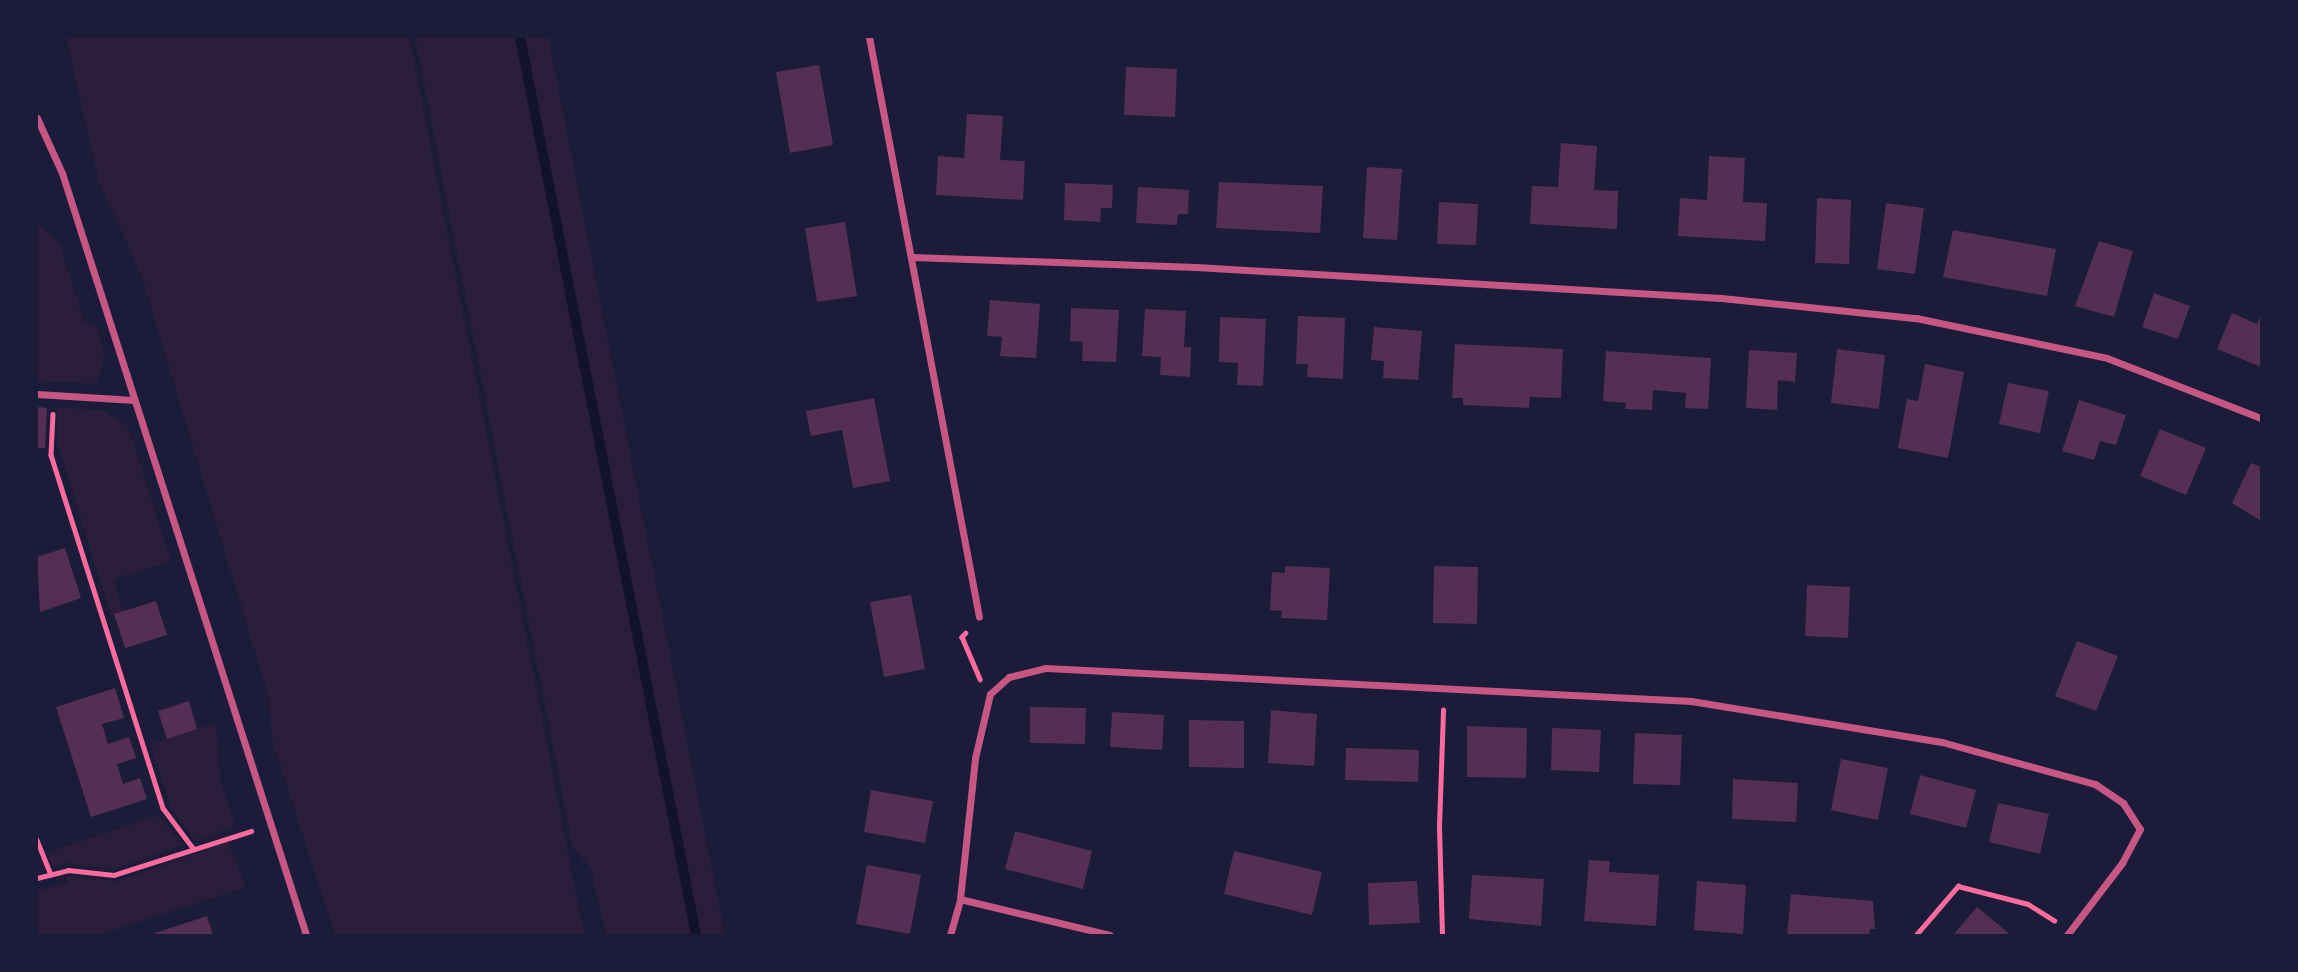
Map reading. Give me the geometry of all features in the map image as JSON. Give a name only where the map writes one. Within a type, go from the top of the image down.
[{"type":"street","points":[[869,37],[979,617]]},
{"type":"street","points":[[37,118],[62,173],[269,827],[306,935]]},
{"type":"street","points":[[912,257],[1196,267],[1693,296],[1916,318],[2107,358],[2261,418]]},
{"type":"street","points":[[37,394],[134,400]]},
{"type":"street","points":[[950,935],[960,899],[975,758],[990,694],[1009,677],[1046,668],[1444,692],[1691,701],[1942,742],[2095,784],[2123,803],[2140,829],[2122,863],[2068,934]]},
{"type":"street","points":[[960,899],[1110,935]]},
{"type":"path","points":[[54,395],[51,455],[163,807],[193,848]]},
{"type":"path","points":[[979,617],[962,637],[974,670],[990,694]]},
{"type":"path","points":[[1442,935],[1438,826],[1444,692]]},
{"type":"path","points":[[37,878],[68,870],[114,875],[193,848],[269,827]]},
{"type":"path","points":[[37,840],[51,874]]},
{"type":"path","points":[[1916,935],[1958,886],[2028,904],[2068,934]]},
{"type":"shaded area","points":[[66,37],[409,37],[584,935],[335,935],[272,739],[269,698],[141,274],[99,182]]},
{"type":"shaded area","points":[[415,37],[548,37],[725,935],[606,935],[591,868],[573,848]]},
{"type":"shaded area","points":[[37,224],[59,243],[84,321],[97,326],[104,357],[96,384],[37,381]]},
{"type":"shaded area","points":[[57,407],[101,410],[128,426],[171,561],[114,579],[123,612],[111,615],[58,445]]},
{"type":"shaded area","points":[[216,723],[220,779],[235,826],[196,841],[172,810],[151,744]]},
{"type":"shaded area","points":[[158,815],[183,845],[115,869],[67,863],[52,866],[47,853]]},
{"type":"shaded area","points":[[228,842],[246,887],[98,935],[37,935],[37,891],[68,882],[66,876],[118,881]]},
{"type":"building","points":[[819,65],[833,145],[790,153],[776,72]]},
{"type":"building","points":[[1126,67],[1177,69],[1175,117],[1124,115]]},
{"type":"building","points":[[967,114],[1003,116],[1000,160],[1025,161],[1023,200],[936,195],[938,156],[964,158]]},
{"type":"building","points":[[1561,143],[1597,146],[1594,190],[1618,191],[1617,229],[1530,224],[1532,186],[1558,187]]},
{"type":"building","points":[[1709,156],[1745,158],[1743,202],[1767,203],[1765,241],[1678,236],[1680,198],[1707,200]]},
{"type":"building","points":[[1367,167],[1402,169],[1397,240],[1363,238]]},
{"type":"building","points":[[1219,182],[1323,186],[1320,233],[1216,228]]},
{"type":"building","points":[[1065,183],[1113,185],[1112,208],[1101,208],[1100,222],[1064,220]]},
{"type":"building","points":[[1138,187],[1189,190],[1188,214],[1178,214],[1177,225],[1136,223]]},
{"type":"building","points":[[1817,198],[1851,200],[1849,264],[1815,263]]},
{"type":"building","points":[[1439,202],[1478,204],[1476,245],[1437,244]]},
{"type":"building","points":[[1886,203],[1924,208],[1915,274],[1877,269]]},
{"type":"building","points":[[845,222],[857,296],[817,302],[805,228]]},
{"type":"building","points":[[1953,230],[2056,249],[2047,296],[1943,277]]},
{"type":"building","points":[[2099,241],[2133,251],[2114,317],[2075,306]]},
{"type":"building","points":[[2154,293],[2190,306],[2178,339],[2142,327]]},
{"type":"building","points":[[990,300],[1040,304],[1036,358],[1000,356],[1002,337],[987,336]]},
{"type":"building","points":[[1071,308],[1119,310],[1116,362],[1082,361],[1083,342],[1070,341]]},
{"type":"building","points":[[1145,309],[1186,311],[1184,347],[1191,347],[1190,377],[1160,375],[1161,357],[1142,356]]},
{"type":"building","points":[[2232,313],[2257,324],[2261,314],[2261,367],[2217,349]]},
{"type":"building","points":[[1298,316],[1345,318],[1343,379],[1307,377],[1308,364],[1296,364]]},
{"type":"building","points":[[1220,317],[1266,319],[1263,386],[1237,385],[1238,363],[1219,362]]},
{"type":"building","points":[[1374,327],[1422,331],[1418,380],[1383,378],[1384,361],[1371,360]]},
{"type":"building","points":[[1455,344],[1563,349],[1561,398],[1530,397],[1529,408],[1463,405],[1463,398],[1452,398]]},
{"type":"building","points":[[1837,349],[1885,355],[1879,409],[1831,403]]},
{"type":"building","points":[[1749,350],[1797,353],[1795,382],[1778,380],[1777,410],[1746,408]]},
{"type":"building","points":[[1606,351],[1711,358],[1708,409],[1685,408],[1686,393],[1653,390],[1652,410],[1625,409],[1626,403],[1603,401]]},
{"type":"building","points":[[1925,364],[1964,372],[1948,458],[1898,448],[1907,399],[1918,401]]},
{"type":"building","points":[[2008,383],[2049,391],[2040,433],[1999,424]]},
{"type":"building","points":[[874,398],[890,481],[853,488],[842,430],[811,436],[806,411]]},
{"type":"building","points":[[2079,400],[2126,415],[2116,445],[2100,441],[2094,460],[2062,451]]},
{"type":"building","points":[[37,407],[47,408],[45,448],[37,448]]},
{"type":"building","points":[[2160,429],[2206,448],[2186,495],[2140,476]]},
{"type":"building","points":[[2251,463],[2261,467],[2261,521],[2232,503]]},
{"type":"building","points":[[65,548],[81,598],[40,612],[37,557]]},
{"type":"building","points":[[1285,566],[1330,568],[1327,620],[1281,618],[1282,611],[1270,610],[1272,572],[1285,573]]},
{"type":"building","points":[[1434,566],[1478,567],[1477,624],[1433,623]]},
{"type":"building","points":[[1807,585],[1850,587],[1848,638],[1805,636]]},
{"type":"building","points":[[911,595],[925,669],[884,677],[870,602]]},
{"type":"building","points":[[156,601],[167,635],[125,648],[114,614]]},
{"type":"building","points":[[2077,641],[2118,656],[2096,711],[2055,696]]},
{"type":"building","points":[[115,688],[124,718],[102,724],[108,744],[129,737],[136,758],[117,764],[123,784],[140,778],[147,799],[91,817],[56,707]]},
{"type":"building","points":[[189,701],[197,729],[167,739],[158,711]]},
{"type":"building","points":[[1030,707],[1086,708],[1085,744],[1030,743]]},
{"type":"building","points":[[1271,710],[1317,714],[1314,766],[1268,763]]},
{"type":"building","points":[[1112,712],[1164,715],[1162,750],[1110,747]]},
{"type":"building","points":[[1189,720],[1244,721],[1244,768],[1189,767]]},
{"type":"building","points":[[1467,726],[1527,728],[1526,778],[1467,777]]},
{"type":"building","points":[[1552,728],[1601,730],[1599,772],[1551,770]]},
{"type":"building","points":[[1635,733],[1682,735],[1680,785],[1633,784]]},
{"type":"building","points":[[1346,748],[1419,750],[1418,782],[1345,780]]},
{"type":"building","points":[[1841,759],[1888,768],[1878,820],[1831,810]]},
{"type":"building","points":[[1920,775],[1976,790],[1966,828],[1910,814]]},
{"type":"building","points":[[1733,779],[1798,783],[1796,822],[1732,819]]},
{"type":"building","points":[[871,790],[933,801],[925,843],[864,832]]},
{"type":"building","points":[[1998,803],[2049,814],[2040,854],[1989,842]]},
{"type":"building","points":[[1015,831],[1092,851],[1083,889],[1005,869]]},
{"type":"building","points":[[1234,851],[1322,872],[1312,915],[1224,894]]},
{"type":"building","points":[[1589,860],[1610,861],[1609,872],[1659,875],[1656,926],[1584,921]]},
{"type":"building","points":[[867,865],[921,875],[910,934],[856,924]]},
{"type":"building","points":[[1472,875],[1544,879],[1541,926],[1469,919]]},
{"type":"building","points":[[1417,881],[1420,923],[1369,925],[1368,883]]},
{"type":"building","points":[[1697,881],[1746,885],[1743,934],[1694,930]]},
{"type":"building","points":[[1791,894],[1873,901],[1875,929],[1870,929],[1869,935],[1787,935]]},
{"type":"building","points":[[1977,907],[2011,935],[1953,935]]},
{"type":"building","points":[[207,916],[213,935],[149,935]]},
{"type":"waterway","points":[[520,37],[696,935]]}]
